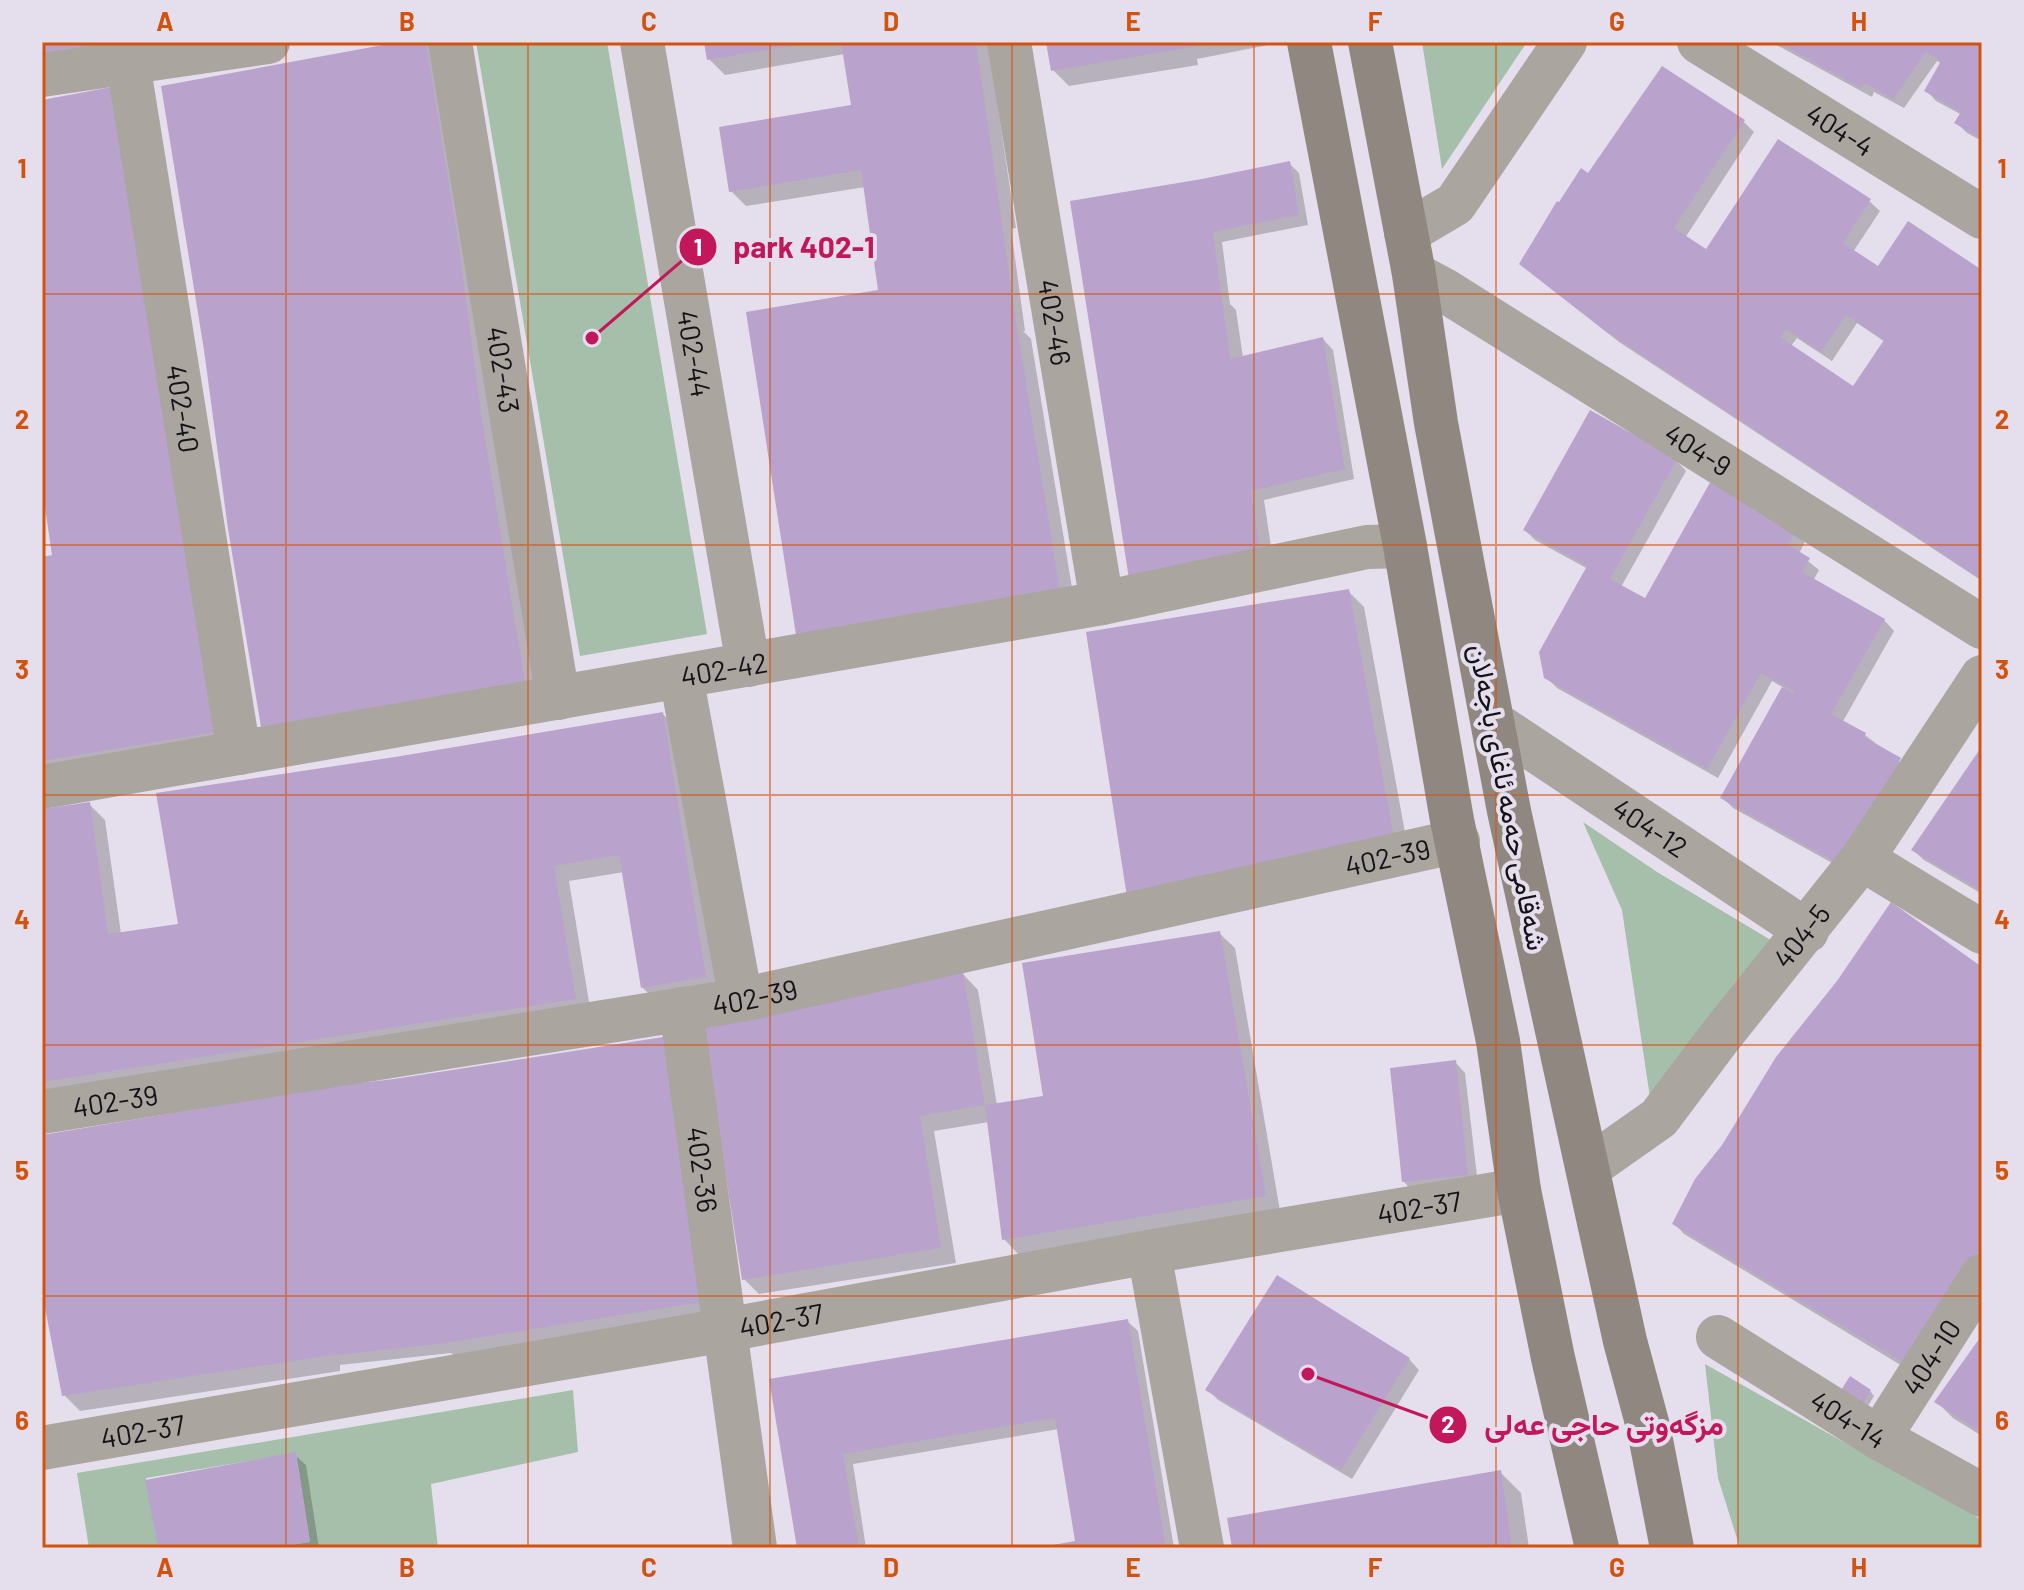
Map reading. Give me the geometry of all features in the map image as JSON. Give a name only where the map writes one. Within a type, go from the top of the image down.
[{"type":"main road","name":"شەقامی حەمە ئاغای باجەلان","points":[[1309,42],[1498,1041],[1519,1190],[1553,1358],[1597,1548]]},
{"type":"main road","name":"شەقامی حەمە ئاغای باجەلان","points":[[1370,42],[1410,254],[1436,423],[1509,811],[1625,1341],[1649,1430],[1672,1548]]},
{"type":"main road","points":[[1498,1041],[1556,1030]]},
{"type":"street","points":[[42,75],[268,42]]},
{"type":"street","name":"402-43","points":[[450,42],[558,698]]},
{"type":"street","name":"402-44","points":[[642,42],[748,665]]},
{"type":"street","name":"402-46","points":[[1009,42],[1102,603]]},
{"type":"street","points":[[1410,254],[1455,204],[1565,42]]},
{"type":"street","name":"404-4","points":[[1699,42],[1982,217]]},
{"type":"street","name":"402-40","points":[[128,63],[239,753]]},
{"type":"street","name":"404-9","points":[[1410,254],[1444,290],[1982,627]]},
{"type":"street","name":"402-42","points":[[42,787],[1102,603],[1367,547],[1405,546]]},
{"type":"street","points":[[681,676],[741,1000]]},
{"type":"street","name":"404-5","points":[[1588,1168],[1659,1118],[1862,859],[1982,677]]},
{"type":"street","name":"404-12","points":[[1494,723],[1807,931]]},
{"type":"street","name":"402-39","points":[[42,1112],[741,1000],[1458,841]]},
{"type":"street","points":[[1862,859],[1982,932]]},
{"type":"street","name":"402-36","points":[[681,1009],[755,1548]]},
{"type":"street","name":"402-37","points":[[42,1448],[725,1330],[1149,1252],[1519,1190]]},
{"type":"street","points":[[1149,1252],[1202,1548]]},
{"type":"street","name":"404-10","points":[[1879,1438],[1982,1276]]},
{"type":"street","name":"404-14","points":[[1718,1337],[1879,1438],[1982,1495]]},
{"type":"green space","points":[[476,42],[607,42],[707,634],[580,656]]},
{"type":"green space","points":[[1422,42],[1527,42],[1442,169]]},
{"type":"green space","points":[[1583,822],[1657,872],[1781,946],[1655,1131],[1622,910]]},
{"type":"green space","points":[[1705,1364],[1982,1520],[1982,1548],[1740,1548],[1718,1478]]},
{"type":"green space","points":[[573,1390],[578,1452],[431,1484],[438,1548],[273,1548],[310,1542],[296,1453],[146,1478],[158,1548],[89,1548],[77,1473]]},
{"type":"building","points":[[42,42],[104,42],[104,44],[42,54]]},
{"type":"building","points":[[399,42],[426,42],[525,683],[261,727],[161,86]]},
{"type":"building","points":[[704,42],[803,42],[803,44],[707,60]]},
{"type":"building","points":[[841,42],[976,42],[1016,321],[1060,591],[796,635],[746,312],[878,290],[861,170],[729,192],[719,127],[851,105]]},
{"type":"building","points":[[1046,42],[1215,42],[1216,43],[1051,71]]},
{"type":"building","points":[[1777,42],[1982,42],[1982,139],[1954,123],[1961,112],[1924,91],[1941,61],[1926,52],[1893,99],[1864,83],[1861,88]]},
{"type":"building","points":[[1662,66],[1745,120],[1674,228],[1706,249],[1778,139],[1871,199],[1843,243],[1878,266],[1908,221],[1982,270],[1982,580],[1607,332],[1519,264],[1581,168],[1588,173]],"holes":[[[1846,315],[1884,340],[1853,386],[1780,337],[1786,329],[1821,352]]]},
{"type":"building","points":[[117,86],[216,732],[42,761],[42,557],[52,555],[42,487],[42,100]]},
{"type":"building","points":[[1290,161],[1299,215],[1213,232],[1230,359],[1323,337],[1345,469],[1251,491],[1261,558],[1129,579],[1070,201]]},
{"type":"building","points":[[1590,410],[1677,459],[1610,579],[1645,598],[1712,479],[1797,527],[1788,545],[1810,558],[1802,572],[1885,619],[1831,714],[1866,733],[1864,737],[1901,758],[1841,865],[1720,798],[1782,687],[1795,692],[1761,673],[1707,769],[1544,678],[1539,652],[1587,566],[1523,530]]},
{"type":"building","points":[[1349,589],[1395,844],[1127,897],[1086,632]]},
{"type":"building","points":[[663,712],[706,977],[641,988],[619,855],[554,866],[576,999],[42,1082],[42,809],[90,802],[108,934],[178,924],[156,793]]},
{"type":"building","points":[[1982,746],[1982,891],[1911,850]]},
{"type":"building","points":[[1891,902],[1982,967],[1982,1245],[1911,1367],[1672,1224],[1695,1179],[1722,1145],[1776,1057],[1837,981]]},
{"type":"building","points":[[1220,931],[1266,1196],[1002,1240],[985,1105],[1043,1096],[1022,963]]},
{"type":"building","points":[[963,972],[985,1105],[920,1116],[941,1248],[742,1280],[701,1015]]},
{"type":"building","points":[[663,1037],[702,1302],[439,1344],[326,1356],[62,1396],[42,1292],[42,1135],[342,1085]]},
{"type":"building","points":[[1456,1060],[1468,1175],[1402,1182],[1390,1068]]},
{"type":"building","points":[[1277,1275],[1410,1358],[1341,1470],[1205,1390]]},
{"type":"building","points":[[1128,1319],[1166,1548],[1036,1548],[1075,1541],[1055,1418],[843,1454],[859,1548],[797,1548],[769,1379]]},
{"type":"building","points":[[1982,1335],[1982,1432],[1934,1402]]},
{"type":"building","points":[[1850,1376],[1871,1390],[1855,1416],[1833,1403]]},
{"type":"building","points":[[296,1452],[310,1542],[273,1548],[158,1548],[145,1480]]},
{"type":"building","points":[[1501,1470],[1512,1548],[1232,1548],[1227,1518]]},
{"type":"place","name":"park 402-1","points":[[592,338]]},
{"type":"place","name":"مزگەوتی حاجی عەلی","points":[[1308,1374]]}]
